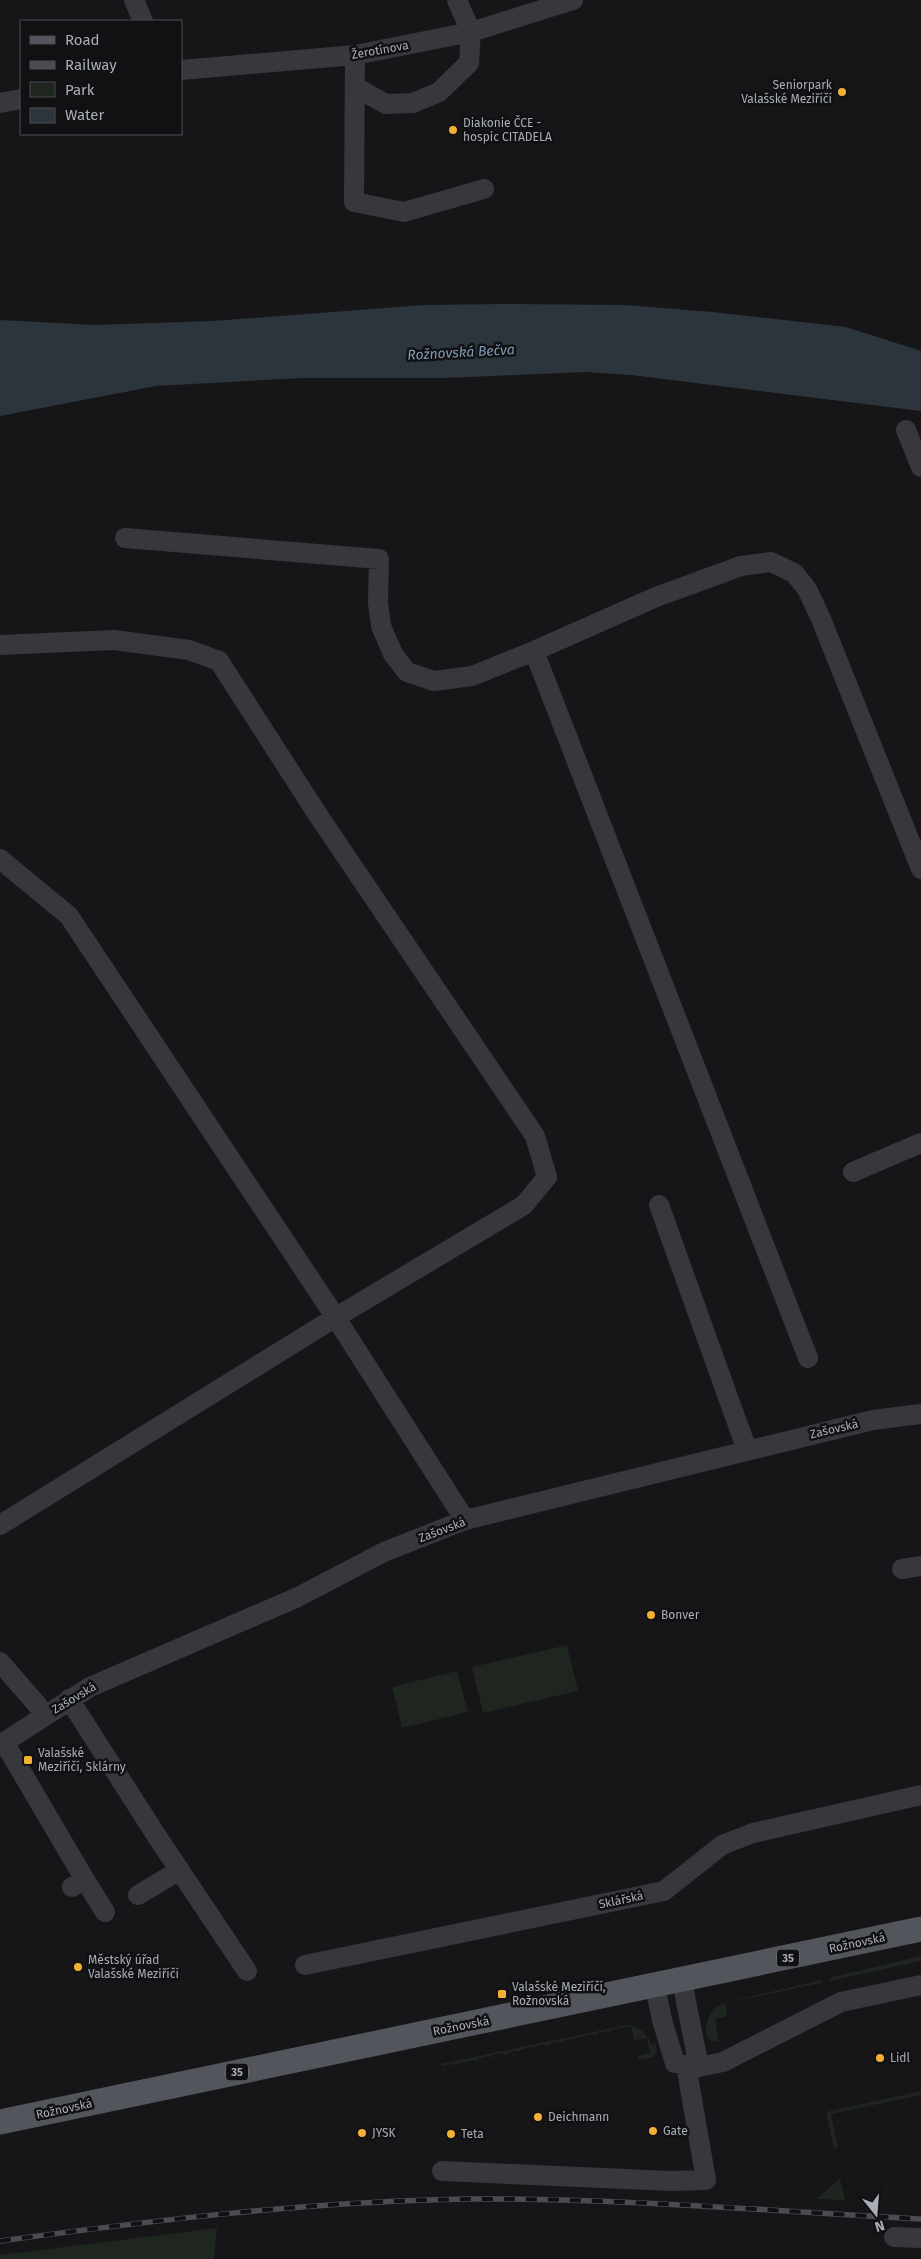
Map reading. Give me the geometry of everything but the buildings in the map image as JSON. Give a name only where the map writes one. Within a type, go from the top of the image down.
[{"type":"main road","name":"Rožnovská","points":[[0,2122],[682,1981],[921,1929]]},
{"type":"street","points":[[134,0],[143,20]]},
{"type":"street","points":[[355,87],[386,104],[413,103],[439,92],[469,63],[471,32],[457,0]]},
{"type":"street","name":"Žerotínova","points":[[182,70],[356,55],[471,32],[573,0]]},
{"type":"street","points":[[356,55],[354,202],[404,212],[484,189]]},
{"type":"street","points":[[0,103],[20,99]]},
{"type":"street","points":[[906,430],[921,468]]},
{"type":"street","points":[[125,538],[379,559],[378,603],[381,626],[394,654],[407,672],[434,681],[472,676],[656,597],[740,566],[771,562],[794,573],[807,589],[821,619],[921,869]]},
{"type":"street","points":[[0,645],[114,640],[189,650],[218,661],[318,815],[534,1136],[547,1177],[524,1205],[336,1318],[0,1526]]},
{"type":"street","points":[[534,651],[808,1358]]},
{"type":"street","points":[[0,859],[69,916],[336,1318],[465,1520]]},
{"type":"street","points":[[853,1172],[921,1143]]},
{"type":"street","points":[[659,1205],[747,1450]]},
{"type":"street","name":"Zašovská","points":[[2,1744],[90,1686],[298,1597],[384,1552],[465,1520],[873,1420],[921,1414]]},
{"type":"street","points":[[0,1662],[46,1715]]},
{"type":"street","points":[[69,1699],[247,1970]]},
{"type":"street","points":[[2,1744],[79,1884],[105,1912]]},
{"type":"street","name":"Sklářská","points":[[305,1965],[664,1891],[722,1845],[753,1833],[921,1795]]},
{"type":"street","points":[[138,1895],[180,1870]]},
{"type":"street","points":[[442,2172],[706,2180],[682,1981]]},
{"type":"street","points":[[655,1986],[662,2020],[675,2062],[692,2066],[723,2062],[841,2002],[921,1986]]},
{"type":"street","points":[[894,2237],[921,2238]]},
{"type":"green space","points":[[567,1645],[578,1691],[483,1713],[472,1667]]},
{"type":"green space","points":[[457,1671],[468,1712],[402,1728],[392,1687]]},
{"type":"green space","points":[[921,1956],[921,1961],[830,1981],[829,1978]]},
{"type":"green space","points":[[821,1980],[821,1983],[725,2003],[727,2016],[715,2019],[719,2042],[709,2040],[705,2031],[709,2015],[718,2006],[724,2003]]},
{"type":"green space","points":[[627,2025],[636,2027],[642,2031],[647,2037],[651,2045],[656,2044],[657,2052],[653,2057],[643,2060],[638,2058],[638,2056],[650,2053],[647,2038],[634,2040],[631,2026],[596,2035],[583,2036],[582,2038],[561,2043],[558,2041],[547,2046],[544,2044],[533,2049],[530,2047],[519,2052],[516,2050],[505,2055],[502,2053],[492,2055],[491,2058],[488,2056],[477,2061],[459,2063],[457,2065],[442,2066],[441,2064]]},
{"type":"green space","points":[[921,2091],[921,2095],[831,2114],[838,2148],[834,2149],[826,2112]]},
{"type":"green space","points":[[840,2179],[845,2200],[816,2199]]},
{"type":"green space","points":[[217,2228],[214,2259],[0,2259],[0,2255]]},
{"type":"water","name":"Rožnovská Bečva","points":[[424,305],[625,305],[713,312],[846,327],[921,351],[921,411],[631,375],[586,372],[444,378],[301,378],[156,386],[0,416],[0,320],[94,325],[213,321]]},
{"type":"railway","points":[[0,2241],[235,2213],[353,2203],[471,2199],[640,2203],[921,2219]]},
{"type":"place","name":"Seniorpark Valašské Meziříčí","points":[[842,92]]},
{"type":"place","name":"Diakonie ČCE - hospic CITADELA","points":[[453,130]]},
{"type":"place","name":"Bonver","points":[[651,1615]]},
{"type":"place","name":"Valašské Meziříčí, Sklárny","points":[[28,1760]]},
{"type":"place","name":"Městský úřad Valašské Meziříčí","points":[[78,1967]]},
{"type":"place","name":"Valašské Meziříčí, Rožnovská","points":[[502,1994]]},
{"type":"place","name":"Lidl","points":[[880,2058]]},
{"type":"place","name":"Deichmann","points":[[538,2117]]},
{"type":"place","name":"Gate","points":[[653,2131]]},
{"type":"place","name":"JYSK","points":[[362,2133]]},
{"type":"place","name":"Teta","points":[[451,2134]]}]
